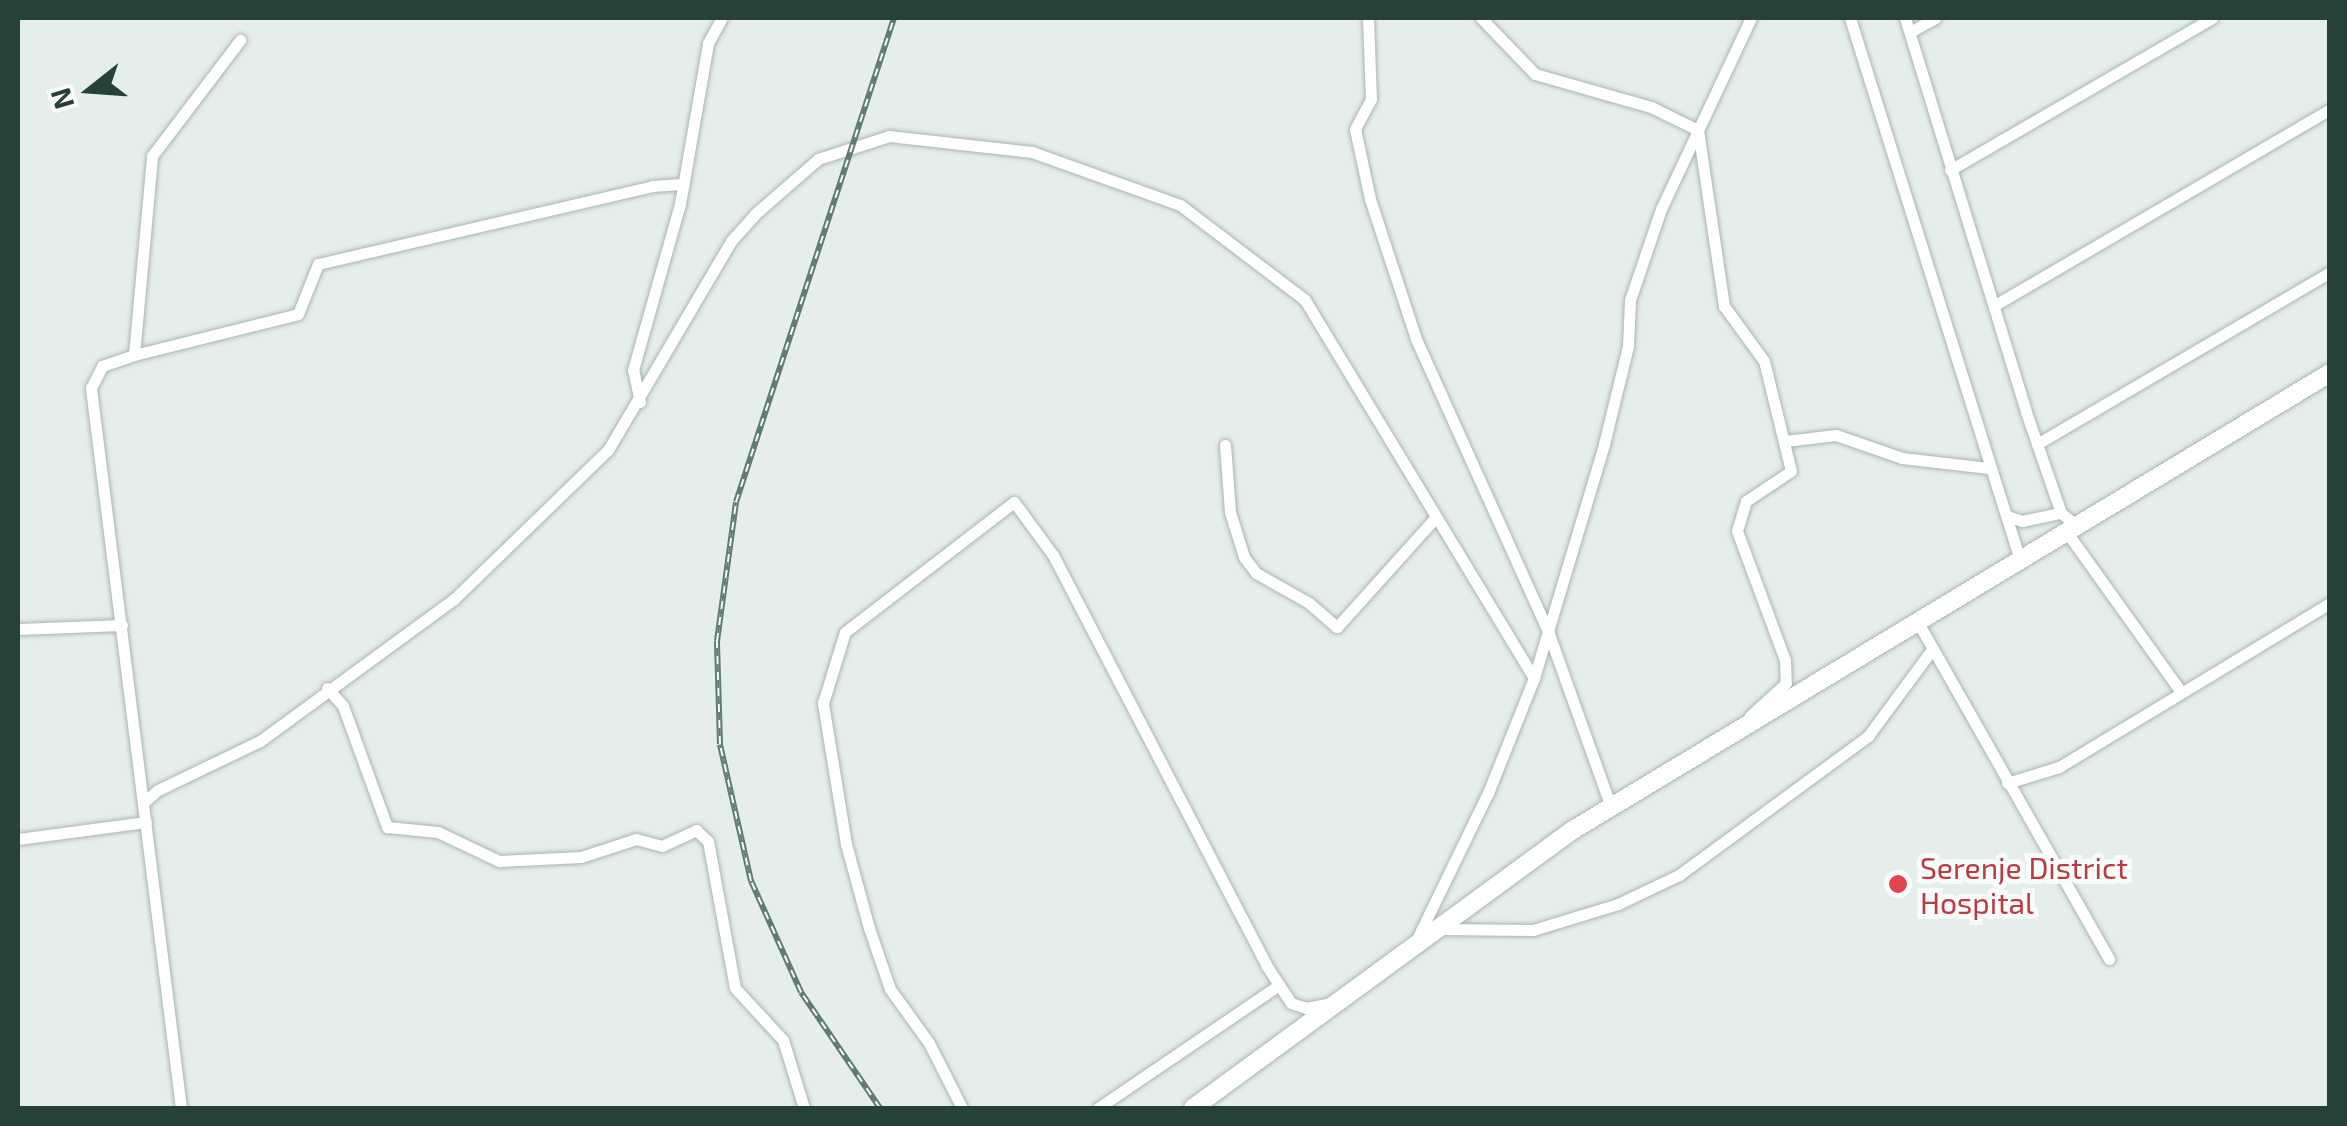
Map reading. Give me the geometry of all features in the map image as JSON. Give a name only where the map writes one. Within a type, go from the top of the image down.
[{"type":"main road","points":[[1192,1108],[1432,929],[1611,807],[1916,618],[2073,530],[2330,373]]},
{"type":"street","points":[[640,402],[633,370],[684,184],[708,43],[722,18]]},
{"type":"street","points":[[1368,18],[1371,99],[1356,129],[1370,200],[1416,339],[1550,634],[1611,807]]},
{"type":"street","points":[[1481,18],[1536,74],[1651,107],[1698,130]]},
{"type":"street","points":[[1416,941],[1550,634],[1628,346],[1630,300],[1661,209],[1751,18]]},
{"type":"street","points":[[1850,18],[2020,560]]},
{"type":"street","points":[[1905,18],[2061,512],[2181,692]]},
{"type":"street","points":[[1910,32],[1935,18]]},
{"type":"street","points":[[1950,170],[2212,18]]},
{"type":"street","points":[[134,355],[149,165],[240,40]]},
{"type":"street","points":[[1995,305],[2330,109]]},
{"type":"street","points":[[1698,130],[1724,306],[1764,361],[1791,471],[1746,501],[1737,531],[1785,660],[1786,683],[1728,735]]},
{"type":"street","points":[[144,802],[158,790],[260,741],[327,688],[454,599],[588,474],[640,402],[731,242],[798,174],[838,150],[888,136],[950,139],[1032,152],[1180,204],[1305,300],[1436,517],[1497,607],[1534,678]]},
{"type":"street","points":[[181,1108],[91,388],[102,366],[298,314],[318,264],[652,186],[684,184]]},
{"type":"street","points":[[2037,444],[2330,272]]},
{"type":"street","points":[[1786,441],[1836,435],[1902,458],[1988,468]]},
{"type":"street","points":[[1224,444],[1230,512],[1244,557],[1256,574],[1309,602],[1337,627],[1436,517]]},
{"type":"street","points":[[962,1108],[929,1042],[890,989],[869,928],[846,844],[823,703],[844,632],[1014,502],[1053,555],[1279,985],[1292,1002],[1306,1008],[1340,1001]]},
{"type":"street","points":[[2006,516],[2022,522],[2061,512]]},
{"type":"street","points":[[2008,783],[2059,767],[2330,603]]},
{"type":"street","points":[[1916,618],[1931,651],[2109,959]]},
{"type":"street","points":[[18,628],[122,626]]},
{"type":"street","points":[[1432,929],[1532,930],[1618,904],[1679,875],[1868,736],[1931,651]]},
{"type":"street","points":[[327,688],[343,706],[387,827],[438,832],[498,861],[581,857],[636,838],[662,846],[696,830],[708,841],[736,988],[783,1040],[804,1108]]},
{"type":"street","points":[[18,839],[146,822]]},
{"type":"street","points":[[1098,1108],[1279,985]]},
{"type":"railway","points":[[880,1108],[801,992],[751,881],[720,744],[717,641],[736,502],[894,18]]},
{"type":"place","name":"Serenje District Hospital","points":[[1898,884]]}]
